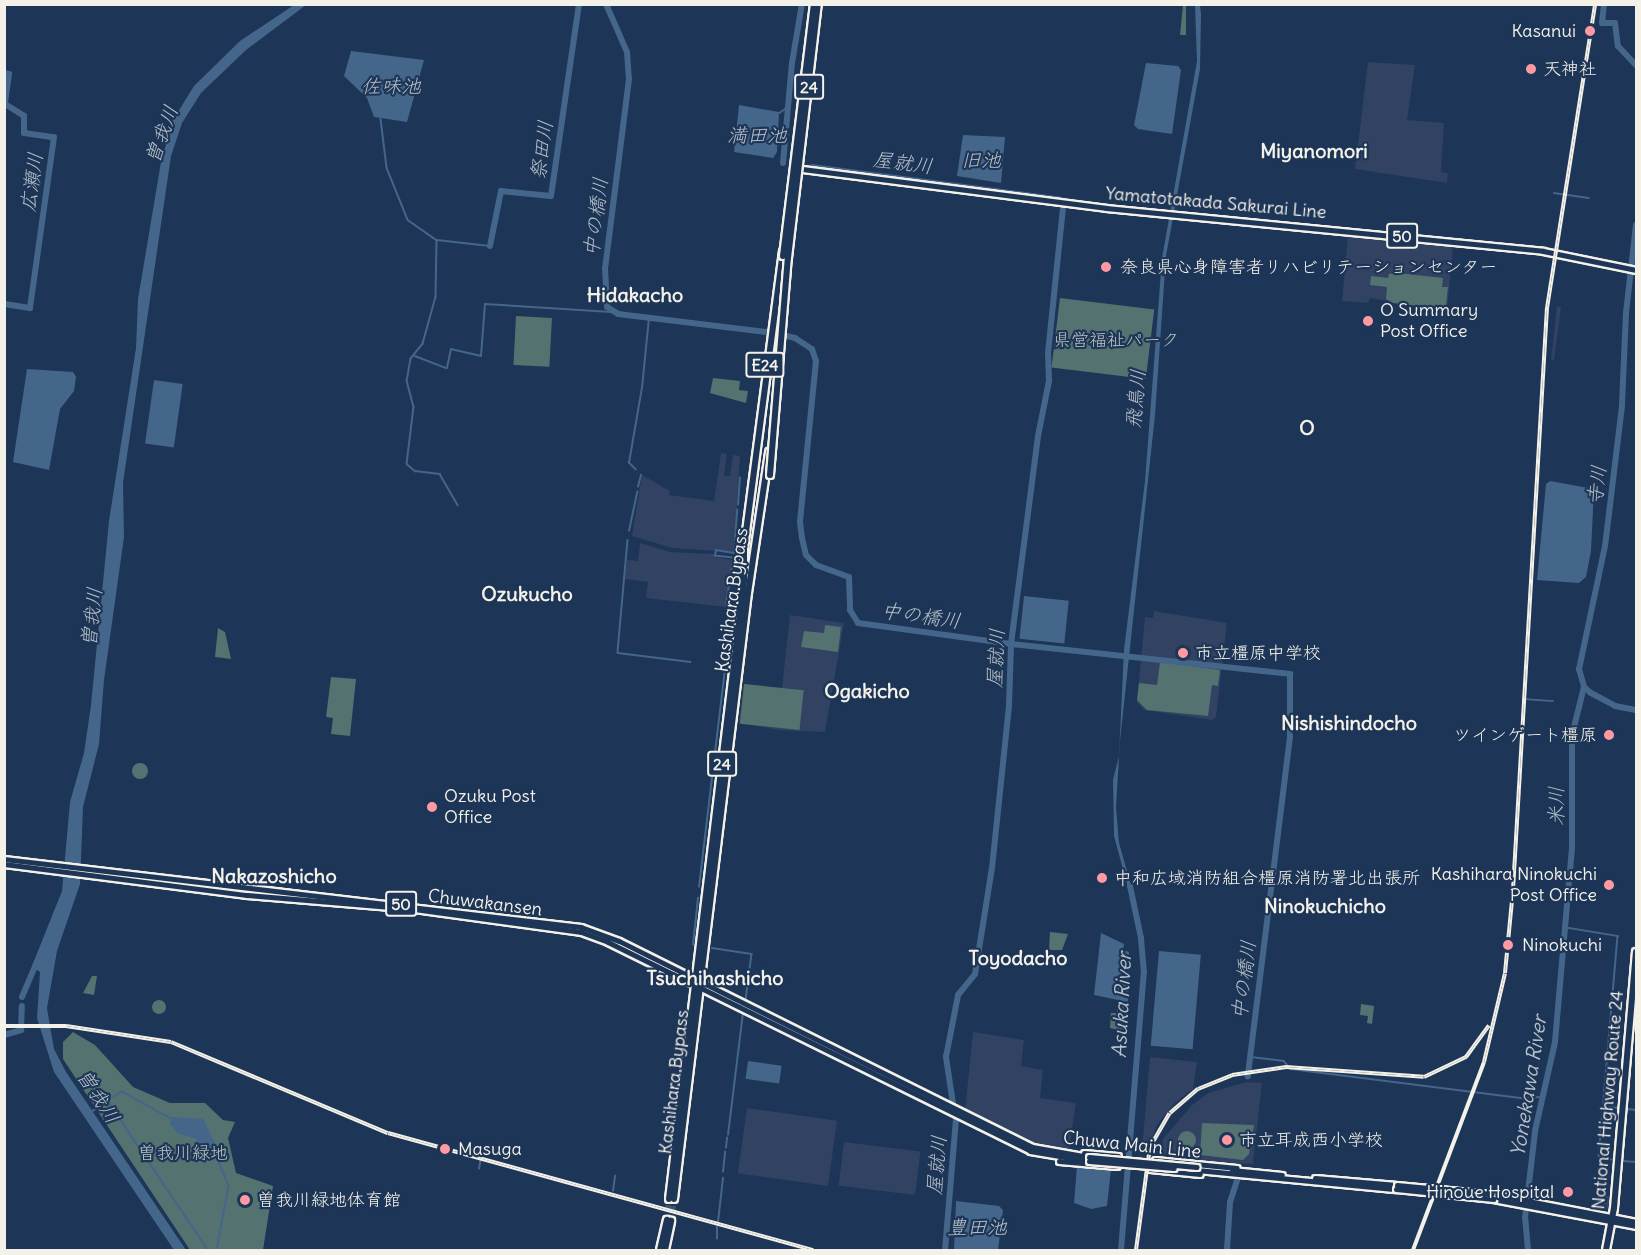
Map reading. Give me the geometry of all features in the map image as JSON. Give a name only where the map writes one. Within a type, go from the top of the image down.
[{"type":"highway","name":"Kashihara Bypass","points":[[698,984],[775,412],[777,333],[813,4]]},
{"type":"highway","name":"E24","points":[[770,475],[785,257],[813,4]]},
{"type":"highway","name":"Kashihara Bypass","points":[[672,1199],[744,581],[744,547],[794,234],[800,186],[796,168],[819,4]]},
{"type":"highway","name":"E24","points":[[750,475],[785,257],[819,4]]},
{"type":"highway","name":"24","points":[[744,547],[750,475]]},
{"type":"highway","name":"24","points":[[754,556],[770,475]]},
{"type":"highway","name":"National Highway Route 24","points":[[1606,1251],[1612,1222],[1636,952]]},
{"type":"highway","points":[[660,1251],[669,1221],[665,1251]]},
{"type":"main road","name":"Yamatotakada Sakurai Line","points":[[796,168],[1179,215],[1543,251],[1636,270]]},
{"type":"main road","name":"Chuwakansen","points":[[4,862],[266,893],[556,922],[597,932],[698,984]]},
{"type":"main road","name":"Chuwa Main Line","points":[[698,984],[1044,1151],[1089,1159]]},
{"type":"main road","name":"Chuwa Main Line","points":[[698,984],[1006,1138],[1053,1157],[1493,1196],[1522,1200],[1612,1222],[1636,1224]]},
{"type":"main road","points":[[1006,1138],[1040,1158],[1117,1166]]},
{"type":"main road","points":[[1016,1138],[1054,1150],[1118,1156]]},
{"type":"main road","points":[[1155,1160],[1256,1174]]},
{"type":"main road","points":[[1150,1169],[1256,1174]]},
{"type":"shaded area","points":[[1368,62],[1415,65],[1407,120],[1444,123],[1441,172],[1448,173],[1447,183],[1355,169]]},
{"type":"shaded area","points":[[1348,235],[1453,246],[1447,311],[1370,298],[1368,303],[1342,301]]},
{"type":"shaded area","points":[[1557,307],[1561,307],[1554,361],[1551,360]]},
{"type":"shaded area","points":[[721,453],[727,454],[724,476],[730,476],[733,455],[740,456],[734,552],[672,548],[632,536],[642,475],[670,491],[669,495],[714,501]]},
{"type":"shaded area","points":[[640,543],[670,552],[715,554],[715,557],[732,560],[726,607],[646,598],[648,582],[625,579],[627,560],[638,561]]},
{"type":"shaded area","name":"市立橿原中学校","points":[[1154,611],[1227,623],[1216,717],[1212,720],[1144,710],[1137,702],[1145,617],[1153,618]]},
{"type":"shaded area","points":[[790,615],[844,623],[825,732],[778,730],[739,722],[744,684],[782,688]]},
{"type":"shaded area","points":[[973,1032],[1024,1040],[1021,1066],[1043,1070],[1040,1098],[1076,1103],[1069,1150],[1043,1146],[965,1110]]},
{"type":"shaded area","points":[[1150,1057],[1197,1062],[1193,1089],[1174,1104],[1157,1125],[1148,1150],[1142,1149]]},
{"type":"shaded area","name":"市立耳成西小学校","points":[[1246,1082],[1262,1083],[1253,1164],[1196,1161],[1196,1157],[1162,1154],[1163,1139],[1192,1105],[1208,1093]]},
{"type":"shaded area","points":[[747,1108],[837,1121],[828,1186],[738,1173]]},
{"type":"shaded area","points":[[844,1142],[920,1151],[915,1195],[839,1186]]},
{"type":"shaded area","points":[[1603,1194],[1609,1196],[1611,1202],[1609,1208],[1603,1210],[1597,1208],[1595,1202],[1597,1196]]},
{"type":"green space","points":[[1183,5],[1186,5],[1186,35],[1180,35]]},
{"type":"green space","points":[[1389,274],[1443,278],[1442,287],[1448,287],[1446,305],[1442,309],[1393,303],[1386,299],[1387,287],[1370,285],[1371,276],[1388,278]]},
{"type":"green space","name":"県営福祉パーク","points":[[1060,298],[1154,310],[1146,379],[1051,367]]},
{"type":"green space","points":[[516,316],[552,318],[549,367],[513,365]]},
{"type":"green space","points":[[713,378],[740,381],[739,390],[748,391],[746,403],[710,393]]},
{"type":"green space","points":[[825,625],[841,627],[838,652],[801,647],[804,631],[824,633]]},
{"type":"green space","points":[[218,628],[225,632],[231,659],[215,657]]},
{"type":"green space","points":[[1160,662],[1220,670],[1218,686],[1212,685],[1208,716],[1147,710],[1137,700],[1139,683],[1157,685]]},
{"type":"green space","points":[[331,677],[356,679],[350,736],[331,734],[333,718],[326,717]]},
{"type":"green space","points":[[744,684],[804,690],[799,730],[740,724]]},
{"type":"green space","points":[[137,763],[143,763],[148,771],[146,777],[137,779],[132,774],[132,768]]},
{"type":"green space","points":[[1050,932],[1068,934],[1062,950],[1049,950]]},
{"type":"green space","points":[[92,976],[97,976],[94,995],[83,993]]},
{"type":"green space","points":[[156,1000],[162,1000],[166,1007],[162,1014],[156,1014],[152,1010],[152,1004]]},
{"type":"green space","points":[[1361,1004],[1374,1006],[1372,1024],[1367,1023],[1368,1016],[1360,1015]]},
{"type":"green space","points":[[1117,1006],[1129,1007],[1127,1032],[1110,1028],[1111,1013],[1117,1013]]},
{"type":"green space","name":"曽我川緑地","points":[[73,1032],[95,1045],[133,1087],[170,1103],[205,1103],[223,1120],[235,1122],[228,1138],[236,1173],[273,1186],[263,1250],[190,1250],[63,1059],[63,1042]]},
{"type":"green space","points":[[1202,1123],[1254,1125],[1249,1154],[1243,1160],[1200,1155]]},
{"type":"green space","points":[[1187,1131],[1193,1134],[1196,1140],[1193,1146],[1187,1149],[1181,1146],[1178,1140],[1181,1134]]},
{"type":"water","points":[[294,5],[306,5],[246,50],[201,93],[182,123],[171,156],[123,483],[124,537],[104,680],[99,744],[83,807],[80,884],[57,951],[47,1008],[54,1049],[66,1072],[186,1250],[174,1250],[54,1072],[37,1018],[40,972],[32,966],[62,891],[70,802],[84,753],[91,705],[109,521],[136,348],[138,299],[161,162],[173,120],[194,86],[240,41]]},
{"type":"water","points":[[1195,5],[1200,5],[1201,14],[1200,69],[1166,256],[1155,415],[1120,741],[1116,807],[1119,843],[1133,892],[1130,895],[1114,836],[1113,780],[1119,756],[1124,650],[1145,481],[1162,258],[1197,61]]},
{"type":"water","name":"佐味池","points":[[351,51],[424,60],[407,122],[374,117],[367,98],[344,76]]},
{"type":"water","points":[[1146,63],[1178,66],[1181,70],[1172,134],[1138,129],[1134,125]]},
{"type":"water","name":"満田池","points":[[739,105],[779,112],[777,152],[773,158],[734,152]]},
{"type":"water","name":"旧池","points":[[963,135],[1005,137],[1001,183],[957,176]]},
{"type":"water","points":[[27,369],[73,372],[76,377],[74,391],[60,409],[49,470],[13,462]]},
{"type":"water","points":[[154,380],[183,384],[174,447],[145,443]]},
{"type":"water","points":[[1550,481],[1594,489],[1591,551],[1586,577],[1579,583],[1537,580],[1546,484]]},
{"type":"water","points":[[1024,596],[1069,601],[1064,643],[1020,639]]},
{"type":"water","points":[[1101,933],[1124,944],[1123,950],[1129,952],[1128,1002],[1094,995]]},
{"type":"water","points":[[1159,951],[1201,955],[1193,1049],[1151,1046]]},
{"type":"water","points":[[748,1061],[782,1066],[779,1084],[745,1079]]},
{"type":"water","points":[[172,1117],[203,1119],[220,1153],[199,1152],[195,1147],[197,1139],[177,1133],[170,1124]]},
{"type":"water","points":[[1077,1166],[1111,1169],[1107,1206],[1091,1209],[1074,1203]]},
{"type":"water","name":"豊田池","points":[[956,1201],[999,1206],[1003,1210],[998,1250],[954,1250]]},
{"type":"waterway","name":"祭田川","points":[[490,246],[501,191],[551,196],[579,4]]},
{"type":"waterway","name":"中の橋川","points":[[606,4],[627,52],[629,79],[605,268],[607,307],[618,314],[775,333],[795,338],[812,349],[816,361],[800,522],[802,538],[806,555],[816,565],[849,577],[850,610],[858,623],[1011,644],[1290,674],[1290,737],[1248,1076]]},
{"type":"waterway","name":"屋就川","points":[[783,163],[792,63],[802,4]]},
{"type":"waterway","points":[[1604,4],[1602,23],[1615,23],[1618,46],[1636,65]]},
{"type":"waterway","name":"広瀬川","points":[[4,73],[9,74],[5,104],[24,116],[24,133],[54,137],[30,308],[4,304]]},
{"type":"waterway","points":[[778,114],[788,107]]},
{"type":"waterway","points":[[381,119],[387,168],[408,220],[437,240],[490,246]]},
{"type":"waterway","name":"屋就川","points":[[812,167],[1061,200]]},
{"type":"waterway","points":[[1554,193],[1589,198]]},
{"type":"waterway","name":"屋就川","points":[[953,1104],[946,1057],[958,995],[975,974],[992,868],[1009,705],[1011,644],[1038,436],[1049,381],[1048,353],[1063,209]]},
{"type":"waterway","name":"寺川","points":[[1636,225],[1626,313],[1622,406],[1605,546],[1579,669],[1584,687],[1591,693],[1615,706],[1636,710]]},
{"type":"waterway","points":[[437,240],[436,297],[423,344],[411,359],[407,381],[414,407],[407,464],[415,471],[440,474],[458,505]]},
{"type":"waterway","points":[[415,356],[447,368],[451,349],[481,356],[485,304],[611,312]]},
{"type":"waterway","points":[[636,470],[629,463],[642,388],[649,318]]},
{"type":"waterway","points":[[638,487],[641,475]]},
{"type":"waterway","points":[[738,505],[740,478]]},
{"type":"waterway","points":[[629,531],[637,492]]},
{"type":"waterway","points":[[735,541],[737,510]]},
{"type":"waterway","points":[[628,540],[618,653],[690,662]]},
{"type":"waterway","points":[[731,573],[733,558],[715,556],[716,550],[734,553],[735,545]]},
{"type":"waterway","points":[[726,606],[730,579]]},
{"type":"waterway","points":[[699,887],[725,670]]},
{"type":"waterway","name":"Yonekawa River","points":[[1528,1250],[1525,1218],[1535,1131],[1555,1042],[1572,848],[1572,735],[1584,687]]},
{"type":"waterway","points":[[1523,699],[1553,701]]},
{"type":"waterway","name":"Asuka River","points":[[1121,1250],[1144,973],[1141,938],[1130,886]]},
{"type":"waterway","points":[[693,945],[698,898]]},
{"type":"waterway","points":[[1563,927],[1618,936],[1599,1156],[1614,1160]]},
{"type":"waterway","points":[[712,948],[752,954],[746,1000]]},
{"type":"waterway","points":[[22,997],[37,961]]},
{"type":"waterway","points":[[4,1035],[21,1030],[22,1006]]},
{"type":"waterway","points":[[728,1135],[743,1013]]},
{"type":"waterway","points":[[1251,1057],[1284,1061],[1291,1069],[1522,1098],[1540,1097]]},
{"type":"waterway","name":"曽我川","points":[[171,1119],[122,1092],[108,1101],[208,1250]]},
{"type":"waterway","name":"曽我川","points":[[91,1112],[107,1102]]},
{"type":"waterway","points":[[1606,1106],[1618,1108]]},
{"type":"waterway","points":[[1627,1109],[1636,1110]]},
{"type":"waterway","name":"屋就川","points":[[945,1250],[956,1118]]},
{"type":"waterway","points":[[726,1148],[727,1138]]},
{"type":"waterway","points":[[479,1169],[483,1146]]},
{"type":"waterway","points":[[723,1172],[725,1152]]},
{"type":"waterway","points":[[216,1154],[229,1186],[217,1250]]},
{"type":"waterway","points":[[1623,1161],[1636,1162]]},
{"type":"waterway","points":[[613,1191],[615,1176]]},
{"type":"waterway","points":[[718,1222],[723,1178]]},
{"type":"waterway","name":"中の橋川","points":[[1227,1250],[1230,1202],[1237,1180]]},
{"type":"waterway","points":[[717,1227],[717,1239]]},
{"type":"tunnel","points":[[667,1220],[669,1199]]},
{"type":"tunnel","points":[[671,1221],[674,1199]]},
{"type":"railway","points":[[1413,1250],[1484,1062],[1505,973],[1513,890],[1547,308],[1595,4]]},
{"type":"railway","points":[[1136,1250],[1150,1147],[1170,1113],[1198,1089],[1232,1075],[1286,1067],[1424,1077],[1466,1057],[1489,1025]]},
{"type":"railway","points":[[4,1026],[66,1026],[171,1042],[388,1133],[813,1250]]},
{"type":"place","name":"Kasanui","points":[[1590,31]]},
{"type":"place","name":"天神社","points":[[1531,69]]},
{"type":"place","name":"奈良県心身障害者リハビリテーションセンター","points":[[1106,267]]},
{"type":"place","name":"O Summary Post Office","points":[[1368,321]]},
{"type":"place","name":"市立橿原中学校","points":[[1183,653]]},
{"type":"place","name":"ツインゲート橿原","points":[[1609,735]]},
{"type":"place","name":"Ozuku Post Office","points":[[432,807]]},
{"type":"place","name":"中和広域消防組合橿原消防署北出張所","points":[[1102,878]]},
{"type":"place","name":"Kashihara Ninokuchi Post Office","points":[[1609,885]]},
{"type":"place","name":"Ninokuchi","points":[[1508,945]]},
{"type":"place","name":"市立耳成西小学校","points":[[1227,1140]]},
{"type":"place","name":"Masuga","points":[[445,1149]]},
{"type":"place","name":"Hinoue Hospital","points":[[1568,1192]]},
{"type":"place","name":"曽我川緑地体育館","points":[[245,1200]]},
{"type":"district","name":"Miyanomori","points":[[1314,150]]},
{"type":"district","name":"Hidakacho","points":[[635,294]]},
{"type":"district","name":"O","points":[[1307,427]]},
{"type":"district","name":"Ozukucho","points":[[527,593]]},
{"type":"district","name":"Ogakicho","points":[[867,690]]},
{"type":"district","name":"Nishishindocho","points":[[1349,722]]},
{"type":"district","name":"Nakazoshicho","points":[[274,875]]},
{"type":"district","name":"Ninokuchicho","points":[[1325,905]]},
{"type":"district","name":"Toyodacho","points":[[1018,957]]},
{"type":"district","name":"Tsuchihashicho","points":[[715,977]]},
{"type":"water label","name":"飛鳥川","points":[[1135,399]]},
{"type":"water label","name":"米川","points":[[1555,806]]}]
